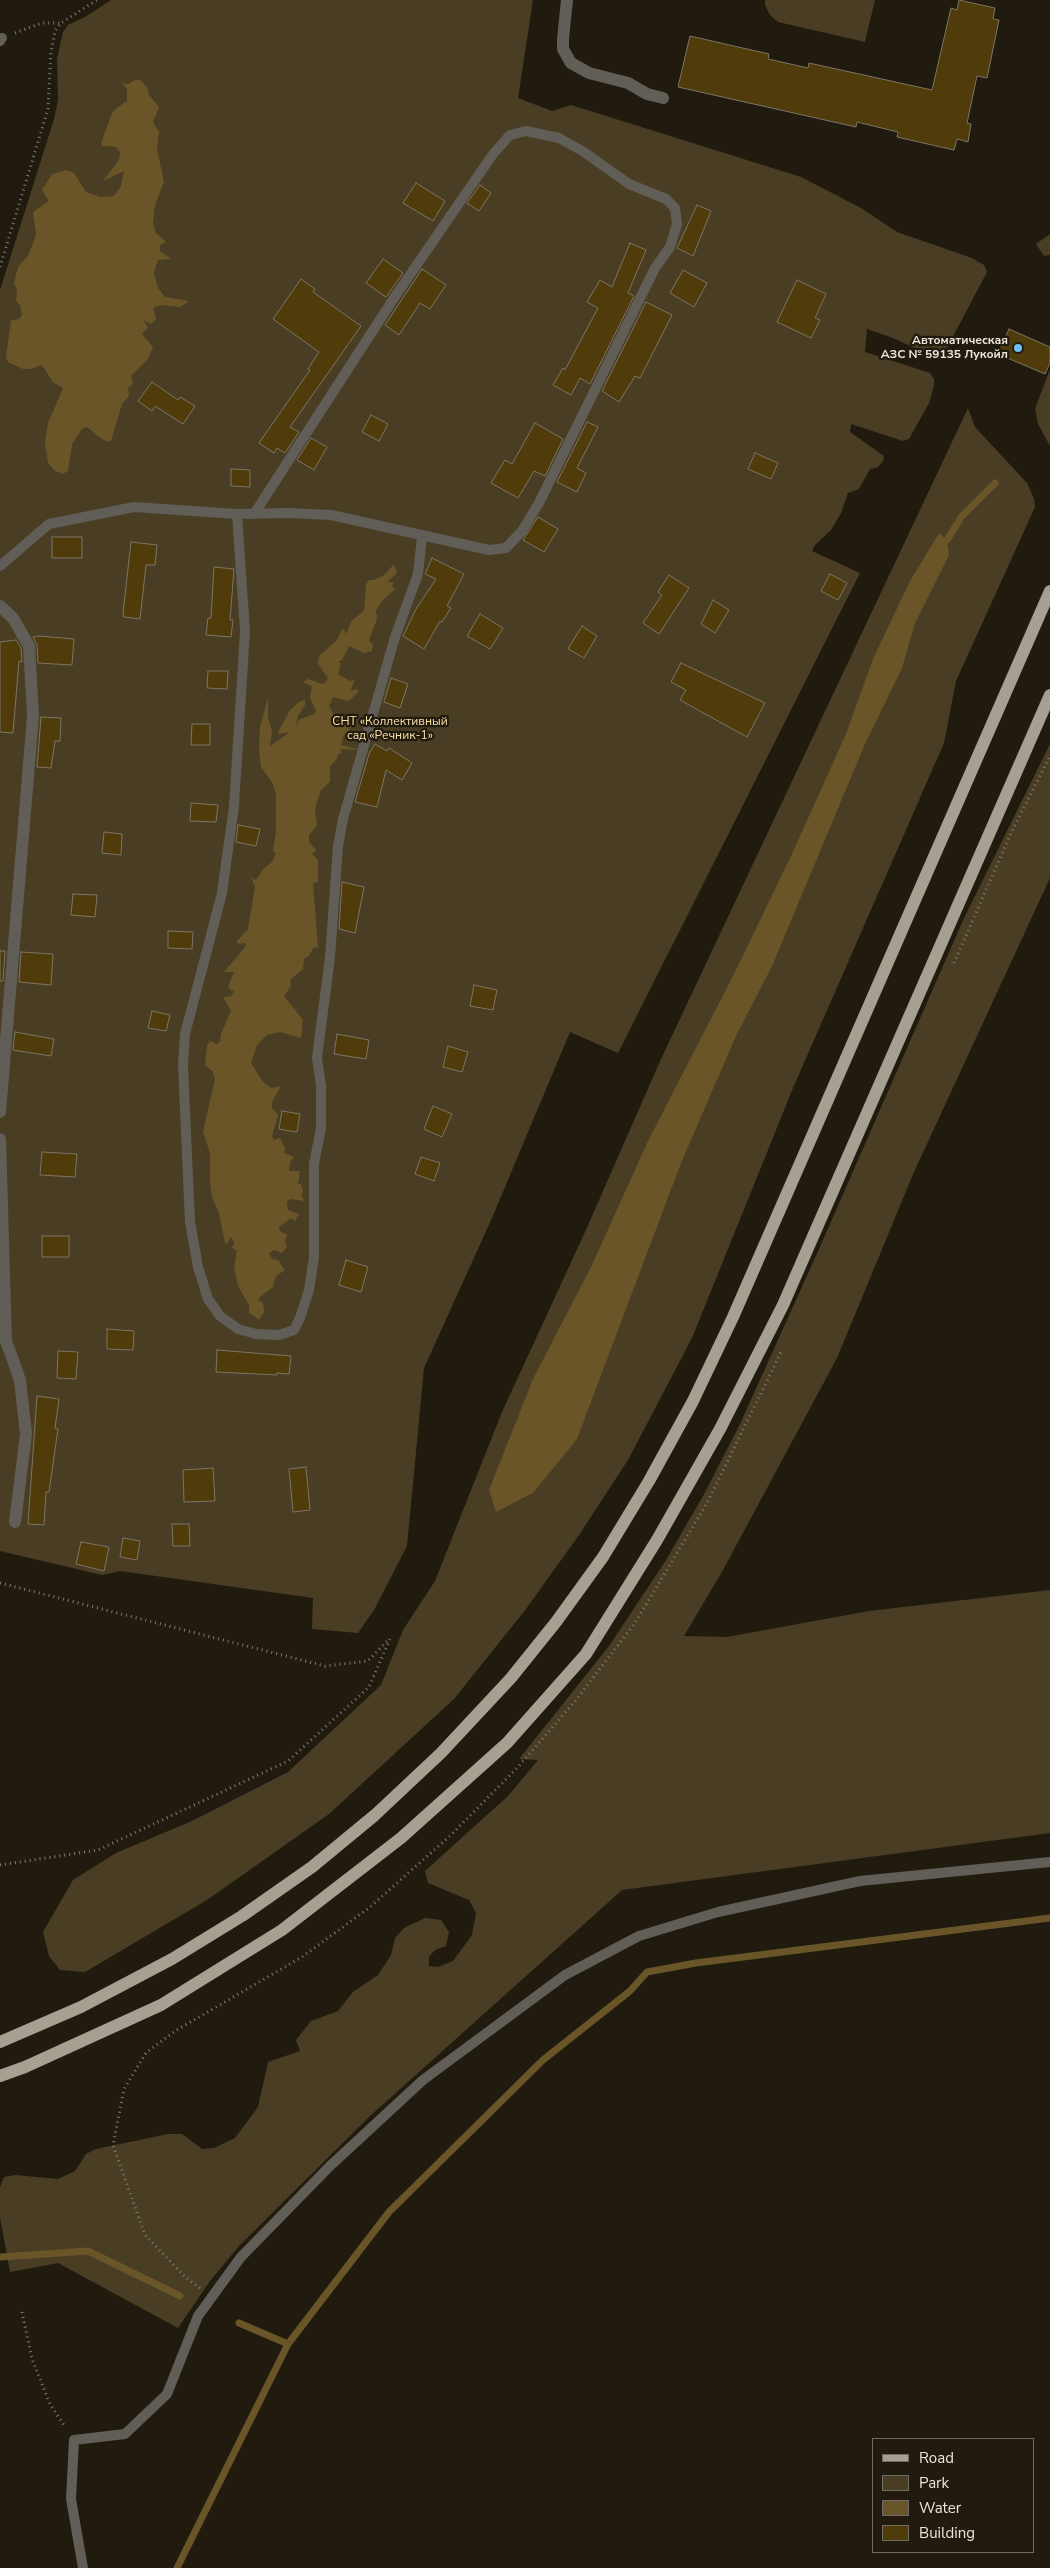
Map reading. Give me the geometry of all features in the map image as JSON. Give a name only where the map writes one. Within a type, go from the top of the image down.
[{"type":"main road","points":[[0,2042],[81,2007],[172,1959],[242,1916],[312,1866],[375,1815],[441,1753],[511,1678],[556,1622],[608,1548],[650,1481],[693,1401],[737,1308],[1050,591]]},
{"type":"main road","points":[[0,2076],[25,2067],[160,2005],[282,1930],[401,1838],[507,1744],[586,1654],[657,1540],[720,1429],[783,1305],[1050,695]]},
{"type":"street","points":[[567,0],[562,39],[563,49],[571,63],[589,72],[628,84],[647,94],[663,98]]},
{"type":"street","points":[[0,606],[13,618],[29,646],[33,716],[0,1112]]},
{"type":"street","points":[[0,1139],[6,1341],[20,1380],[26,1434],[15,1522]]},
{"type":"lane","points":[[0,566],[49,524],[134,507],[237,514],[330,515],[422,537],[489,550],[506,548],[513,543],[544,491],[651,274],[666,254],[674,239],[677,218],[675,208],[671,203],[636,188],[584,152],[550,135],[526,131],[517,132],[501,142],[394,298],[254,514]]},
{"type":"lane","points":[[237,514],[245,631],[234,806],[222,893],[185,1034],[183,1066],[190,1222],[198,1268],[208,1299],[220,1316],[238,1329],[256,1334],[279,1335],[294,1330],[309,1290],[314,1258],[314,1164],[321,1128],[321,1086],[317,1058],[330,957],[338,846],[343,819],[395,637],[418,574],[422,537]]},
{"type":"lane","points":[[83,2568],[71,2499],[74,2440],[125,2434],[167,2394],[198,2316],[241,2257],[330,2166],[423,2080],[565,1976],[639,1936],[718,1912],[860,1881],[1050,1862]]},
{"type":"path","points":[[0,267],[48,109],[53,38],[61,23],[97,0]]},
{"type":"path","points":[[1,39],[42,23],[61,23]]},
{"type":"path","points":[[0,1583],[325,1666],[368,1661],[390,1638],[369,1688],[288,1761],[98,1850],[0,1865]]},
{"type":"path","points":[[124,2089],[114,2145],[145,2235],[185,2277],[212,2297]]},
{"type":"path","points":[[22,2312],[32,2359],[50,2404],[74,2440]]},
{"type":"green space","name":"СНТ «Коллективный сад «Речник-1»","points":[[111,0],[533,0],[518,98],[552,111],[571,105],[801,177],[861,208],[897,232],[972,258],[984,265],[987,272],[948,346],[940,355],[930,355],[893,338],[867,329],[865,352],[930,373],[934,379],[934,386],[929,403],[909,439],[903,441],[851,424],[850,432],[884,456],[883,461],[878,467],[870,469],[859,489],[848,493],[841,513],[831,530],[815,545],[812,551],[860,573],[618,1053],[570,1032],[492,1218],[424,1368],[407,1546],[374,1610],[358,1633],[312,1629],[313,1598],[120,1571],[102,1575],[0,1551],[0,290],[54,119],[58,100],[57,59],[63,32],[68,25],[85,17]]},
{"type":"green space","points":[[765,0],[875,0],[865,42],[778,22],[770,15],[765,5]]},
{"type":"green space","points":[[1050,234],[1050,255],[1044,256],[1036,244]]},
{"type":"green space","points":[[1050,369],[1050,446],[1038,424],[1035,409]]},
{"type":"green space","points":[[968,408],[975,427],[1027,483],[1034,499],[1035,507],[956,681],[944,743],[793,1088],[692,1338],[628,1460],[579,1535],[526,1609],[454,1699],[329,1814],[207,1900],[85,1972],[60,1970],[49,1956],[43,1932],[73,1880],[116,1853],[192,1821],[288,1772],[381,1685],[403,1630],[435,1581],[502,1412],[585,1232],[661,1059]]},
{"type":"green space","points":[[1050,744],[1050,878],[914,1172],[837,1358],[723,1570],[684,1636],[727,1637],[869,1611],[1050,1590],[1050,1833],[622,1890],[370,2116],[239,2246],[210,2281],[178,2328],[58,2263],[10,2272],[0,2217],[0,2187],[4,2177],[15,2175],[58,2179],[75,2171],[86,2154],[96,2149],[168,2134],[182,2134],[202,2149],[214,2148],[235,2138],[258,2107],[268,2062],[300,2051],[296,2040],[311,2021],[338,2011],[353,1992],[378,1975],[391,1955],[395,1938],[404,1928],[425,1918],[441,1920],[449,1932],[446,1946],[435,1950],[429,1957],[429,1966],[438,1967],[453,1961],[472,1935],[476,1913],[469,1900],[428,1883],[425,1871],[508,1796],[538,1760],[519,1759],[609,1646],[666,1560],[703,1496],[740,1424],[964,918]]},
{"type":"water","points":[[135,80],[140,80],[147,87],[149,95],[159,107],[153,122],[159,132],[157,149],[164,182],[155,205],[153,223],[156,233],[166,242],[160,245],[160,251],[171,259],[158,260],[154,272],[158,288],[165,297],[189,301],[180,307],[161,305],[153,308],[156,319],[151,324],[143,320],[148,327],[142,334],[153,347],[148,359],[131,376],[133,384],[128,388],[129,396],[122,404],[111,441],[108,442],[99,437],[87,427],[82,429],[72,444],[68,471],[63,474],[55,471],[48,463],[45,442],[48,423],[63,388],[53,382],[42,365],[31,369],[23,369],[8,362],[6,358],[11,320],[19,319],[22,315],[20,305],[16,301],[17,289],[14,283],[18,267],[28,256],[36,235],[33,212],[49,201],[42,190],[52,174],[66,170],[74,173],[86,192],[100,197],[114,196],[121,186],[124,171],[103,181],[119,160],[120,152],[116,147],[102,146],[101,143],[114,110],[127,101],[127,89],[122,83],[128,84]]},
{"type":"water","points":[[939,533],[947,540],[949,555],[915,623],[902,668],[865,744],[772,966],[736,1036],[681,1163],[577,1439],[533,1493],[496,1512],[489,1490],[533,1379],[592,1265],[647,1143],[735,972],[791,856],[846,734],[873,659],[910,581]]},
{"type":"water","points":[[394,564],[397,573],[387,582],[394,582],[392,586],[395,589],[381,602],[376,611],[377,619],[369,640],[373,645],[372,651],[364,653],[349,646],[342,660],[338,662],[341,663],[338,674],[350,681],[355,680],[350,691],[356,689],[359,691],[349,701],[333,697],[329,706],[338,722],[353,725],[343,737],[341,745],[361,750],[340,749],[342,754],[339,753],[336,760],[330,766],[330,782],[321,790],[315,809],[317,826],[309,835],[309,842],[316,850],[312,854],[318,860],[318,882],[313,883],[318,947],[313,948],[309,956],[304,959],[303,969],[290,980],[291,986],[284,996],[303,1020],[301,1038],[280,1032],[267,1035],[257,1045],[251,1063],[263,1082],[271,1088],[281,1086],[272,1102],[272,1108],[278,1115],[272,1136],[274,1140],[280,1138],[285,1148],[284,1153],[294,1157],[290,1162],[289,1171],[300,1171],[298,1184],[301,1184],[303,1191],[301,1196],[305,1201],[290,1199],[287,1202],[288,1210],[299,1214],[295,1221],[291,1218],[279,1227],[280,1231],[287,1235],[285,1242],[287,1247],[282,1253],[274,1250],[269,1253],[272,1259],[278,1260],[285,1270],[276,1276],[273,1287],[259,1298],[258,1300],[263,1303],[264,1312],[259,1320],[249,1313],[249,1305],[238,1286],[234,1267],[237,1251],[231,1247],[235,1244],[231,1237],[226,1245],[225,1243],[219,1213],[212,1197],[210,1153],[203,1132],[215,1079],[213,1072],[205,1065],[207,1046],[210,1041],[217,1044],[220,1042],[221,1034],[231,1011],[223,997],[231,996],[234,991],[230,990],[228,986],[234,972],[224,972],[246,946],[245,943],[240,944],[236,942],[248,929],[255,887],[251,877],[255,880],[258,878],[264,868],[272,862],[276,853],[273,852],[276,832],[276,794],[272,782],[261,767],[259,749],[260,727],[268,698],[268,717],[272,731],[270,746],[290,732],[279,734],[278,732],[290,710],[299,702],[305,700],[305,705],[298,716],[296,725],[300,719],[315,714],[316,711],[310,698],[312,686],[303,682],[308,679],[322,684],[326,682],[328,678],[318,664],[319,656],[336,641],[343,628],[346,634],[352,620],[364,611],[366,584],[369,580],[374,580],[384,575]]},
{"type":"building","points":[[959,0],[995,8],[993,19],[999,20],[987,78],[977,76],[967,123],[971,124],[968,142],[957,139],[954,150],[897,137],[898,132],[857,122],[856,127],[678,87],[690,36],[769,54],[768,59],[808,68],[809,63],[932,90],[951,8],[957,10]]},
{"type":"building","points":[[416,183],[445,201],[433,221],[403,203]]},
{"type":"building","points":[[480,185],[491,193],[479,211],[467,203]]},
{"type":"building","points":[[697,205],[711,211],[693,256],[677,248]]},
{"type":"building","points":[[630,243],[646,250],[628,293],[634,296],[590,384],[580,378],[571,395],[553,385],[563,368],[565,370],[598,308],[587,302],[600,280],[612,287]]},
{"type":"building","points":[[383,259],[403,273],[386,297],[366,283]]},
{"type":"building","points":[[422,269],[446,285],[430,309],[420,303],[399,335],[385,325]]},
{"type":"building","points":[[683,270],[707,283],[694,307],[670,293]]},
{"type":"building","points":[[301,279],[315,289],[313,292],[361,326],[290,427],[299,432],[285,453],[277,448],[274,453],[259,443],[310,370],[308,369],[319,352],[273,319]]},
{"type":"building","points":[[797,280],[826,294],[815,318],[820,320],[811,338],[777,322]]},
{"type":"building","points":[[646,302],[672,315],[640,378],[635,376],[619,402],[602,391]]},
{"type":"building","points":[[1009,329],[1050,347],[1050,363],[1045,374],[998,354]]},
{"type":"building","points":[[152,382],[178,400],[180,397],[195,406],[183,424],[155,406],[152,411],[138,401]]},
{"type":"building","points":[[371,415],[388,424],[379,441],[362,432]]},
{"type":"building","points":[[587,422],[598,427],[577,468],[586,473],[577,492],[557,482]]},
{"type":"building","points":[[535,423],[563,439],[545,476],[534,471],[518,498],[491,483],[505,460],[512,464]]},
{"type":"building","points":[[311,438],[327,447],[314,470],[297,460]]},
{"type":"building","points":[[755,453],[778,463],[771,479],[748,469]]},
{"type":"building","points":[[231,469],[250,470],[250,487],[231,486]]},
{"type":"building","points":[[538,517],[558,529],[544,552],[523,540]]},
{"type":"building","points":[[52,537],[82,537],[82,558],[52,558]]},
{"type":"building","points":[[131,542],[157,545],[155,565],[146,565],[140,619],[124,617],[123,613]]},
{"type":"building","points":[[432,558],[464,574],[447,606],[451,608],[442,622],[440,621],[424,649],[403,636],[416,609],[436,579],[425,574]]},
{"type":"building","points":[[214,567],[234,569],[230,620],[233,620],[231,637],[206,635],[208,618],[211,618]]},
{"type":"building","points":[[830,574],[847,583],[838,600],[821,591]]},
{"type":"building","points":[[669,575],[689,588],[659,634],[643,623],[662,595],[658,592]]},
{"type":"building","points":[[713,600],[729,610],[715,633],[701,624]]},
{"type":"building","points":[[480,614],[503,628],[490,649],[467,636]]},
{"type":"building","points":[[582,626],[597,636],[584,658],[568,649]]},
{"type":"building","points":[[33,637],[74,639],[72,665],[38,663],[37,645]]},
{"type":"building","points":[[16,640],[21,648],[22,662],[19,661],[13,733],[0,732],[0,642]]},
{"type":"building","points":[[681,663],[765,703],[747,737],[680,700],[686,690],[671,682]]},
{"type":"building","points":[[208,671],[228,671],[227,689],[207,688]]},
{"type":"building","points":[[391,678],[408,684],[400,708],[384,702]]},
{"type":"building","points":[[41,717],[61,718],[60,741],[55,741],[51,768],[37,767]]},
{"type":"building","points":[[192,724],[210,724],[210,745],[191,745]]},
{"type":"building","points":[[375,744],[387,751],[389,748],[412,763],[402,780],[386,770],[377,807],[355,802],[369,754]]},
{"type":"building","points":[[191,803],[218,805],[216,822],[190,821]]},
{"type":"building","points":[[238,825],[260,829],[256,846],[236,842]]},
{"type":"building","points":[[104,832],[122,834],[121,855],[102,853]]},
{"type":"building","points":[[342,882],[364,887],[355,933],[339,929]]},
{"type":"building","points":[[73,894],[97,895],[95,917],[71,915]]},
{"type":"building","points":[[168,931],[193,932],[192,949],[168,948]]},
{"type":"building","points":[[0,951],[5,951],[3,981],[0,981]]},
{"type":"building","points":[[21,952],[53,954],[51,985],[19,982]]},
{"type":"building","points":[[474,985],[497,990],[493,1010],[470,1006]]},
{"type":"building","points":[[152,1011],[170,1015],[166,1031],[148,1028]]},
{"type":"building","points":[[15,1032],[54,1039],[51,1056],[13,1050]]},
{"type":"building","points":[[337,1034],[369,1040],[366,1059],[334,1054]]},
{"type":"building","points":[[448,1046],[468,1052],[462,1072],[443,1067]]},
{"type":"building","points":[[433,1106],[452,1114],[442,1137],[424,1129]]},
{"type":"building","points":[[282,1111],[300,1114],[297,1132],[279,1129]]},
{"type":"building","points":[[42,1152],[77,1154],[75,1177],[40,1175]]},
{"type":"building","points":[[421,1157],[440,1163],[434,1181],[415,1174]]},
{"type":"building","points":[[42,1236],[69,1236],[69,1257],[42,1257]]},
{"type":"building","points":[[346,1260],[368,1267],[361,1292],[339,1285]]},
{"type":"building","points":[[107,1329],[134,1331],[133,1350],[107,1349]]},
{"type":"building","points":[[217,1350],[291,1356],[289,1374],[216,1372]]},
{"type":"building","points":[[58,1351],[78,1352],[76,1379],[57,1378]]},
{"type":"building","points":[[37,1396],[59,1399],[55,1428],[58,1429],[49,1492],[46,1492],[44,1525],[28,1524]]},
{"type":"building","points":[[306,1467],[310,1510],[293,1512],[289,1469]]},
{"type":"building","points":[[213,1468],[215,1501],[184,1502],[183,1470]]},
{"type":"building","points":[[172,1524],[189,1524],[190,1546],[173,1546]]},
{"type":"building","points":[[123,1538],[140,1541],[137,1560],[120,1557]]},
{"type":"building","points":[[81,1542],[109,1547],[104,1571],[76,1564]]},
{"type":"waterway","points":[[947,540],[962,516],[995,483]]},
{"type":"waterway","points":[[177,2568],[288,2344],[389,2212],[543,2060],[630,1991],[647,1972],[696,1963],[1050,1918]]},
{"type":"waterway","points":[[0,2257],[88,2251],[180,2296]]},
{"type":"waterway","points":[[239,2323],[288,2344]]},
{"type":"place","name":"Автоматическая АЗС № 59135 Лукойл","points":[[1018,348]]}]
